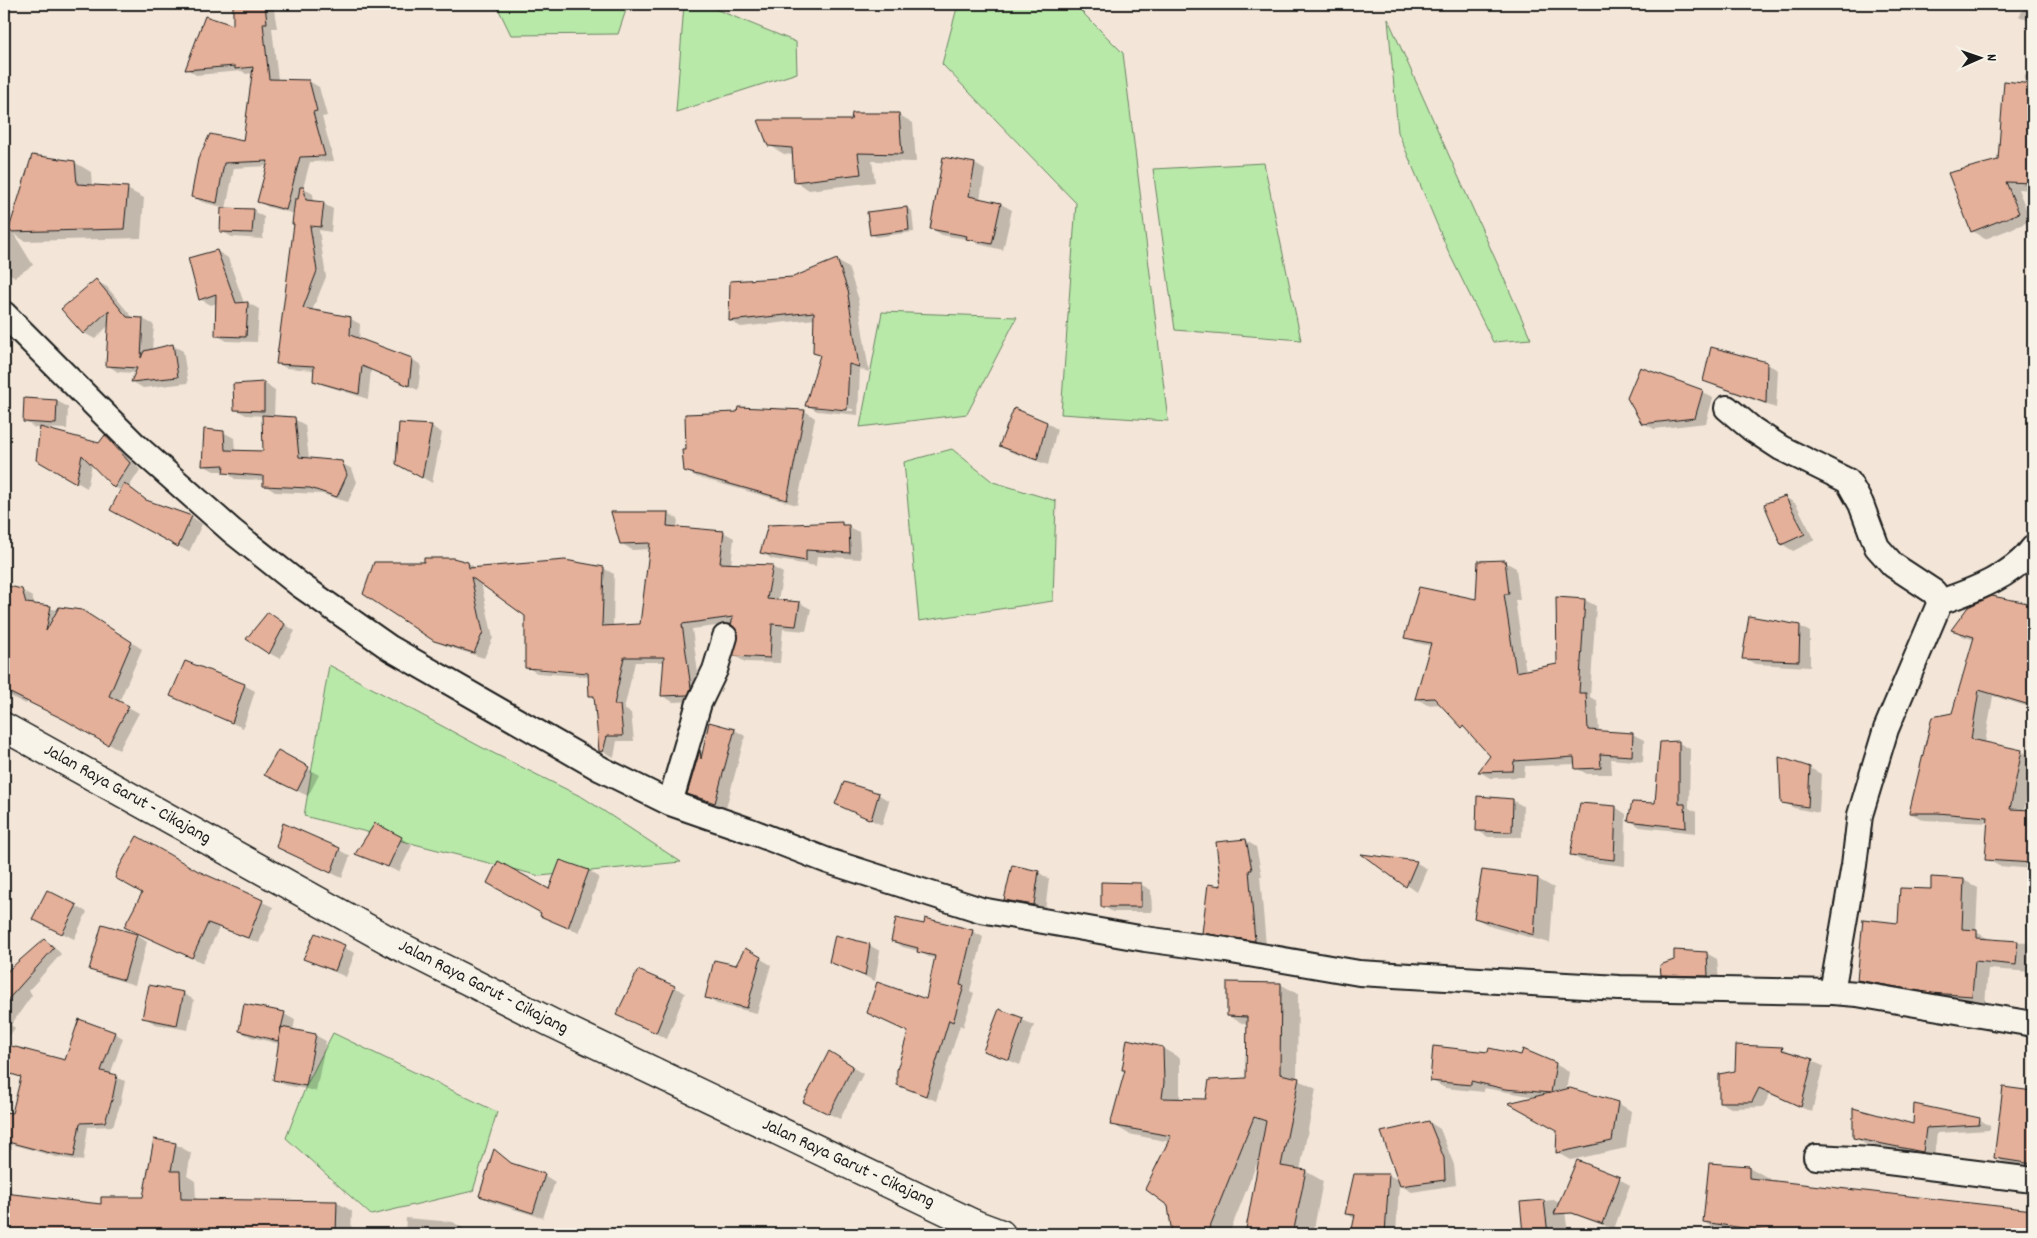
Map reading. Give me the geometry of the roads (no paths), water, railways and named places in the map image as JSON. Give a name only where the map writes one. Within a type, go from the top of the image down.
[{"type":"main road","name":"Jalan Raya Garut - Cikajang","points":[[4,727],[399,946],[569,1031],[977,1229],[1001,1234]]},
{"type":"street","points":[[4,314],[134,444],[232,531],[300,585],[390,648],[601,769],[670,803],[748,830],[828,861],[981,910],[1145,939],[1226,950],[1359,973],[1619,988],[1832,992],[1857,994],[2033,1024]]},
{"type":"street","points":[[1727,408],[1752,429],[1781,448],[1848,481],[1861,504],[1877,547],[1893,565],[1934,592],[1940,602]]},
{"type":"street","points":[[1832,992],[1862,806],[1886,729],[1940,602],[1983,585],[2020,563],[2033,548]]},
{"type":"street","points":[[670,803],[699,703],[715,670],[725,637]]},
{"type":"street","points":[[1816,1157],[1872,1160],[2033,1180]]}]
